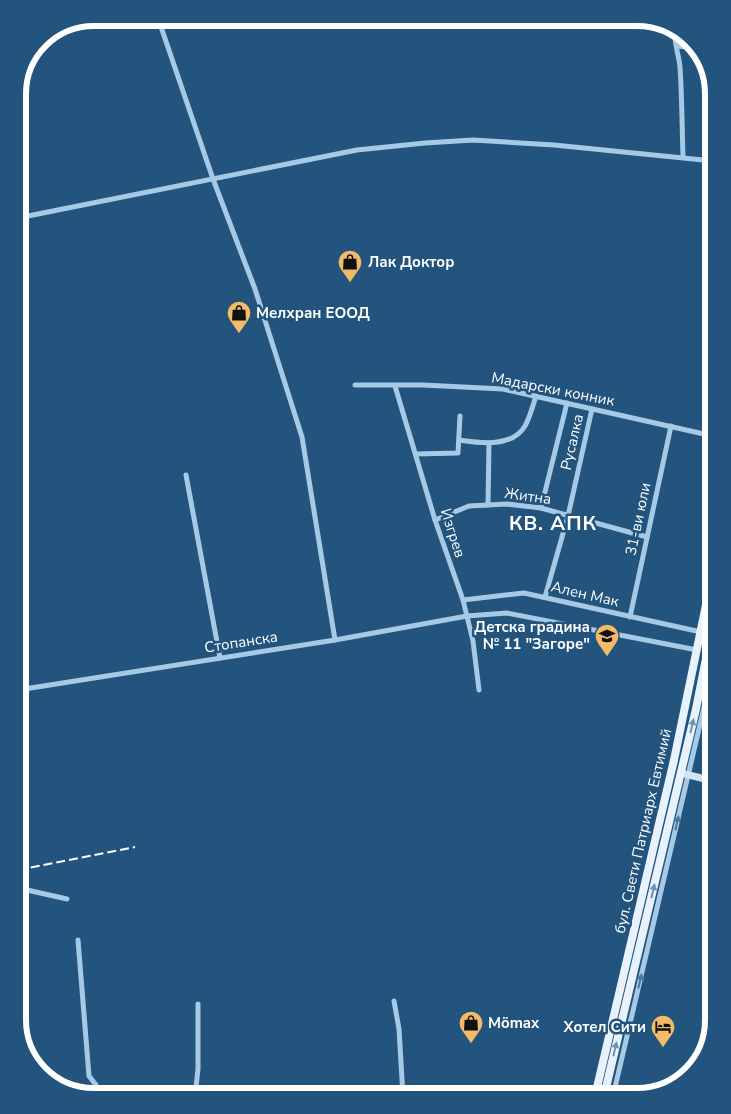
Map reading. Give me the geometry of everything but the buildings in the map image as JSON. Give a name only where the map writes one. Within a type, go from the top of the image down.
[{"type":"main road","name":"бул. Свети Патриарх Евтимий","points":[[597,1088],[676,752],[705,613]]},
{"type":"main road","name":"бул. Свети Патриарх Евтимий","points":[[606,1088],[685,774],[705,665]]},
{"type":"main road","points":[[676,752],[685,774]]},
{"type":"main road","points":[[668,786],[685,774],[705,779]]},
{"type":"street","points":[[161,26],[212,179],[255,289],[302,437],[335,640]]},
{"type":"street","points":[[675,38],[680,66],[683,157]]},
{"type":"street","points":[[677,46],[686,47]]},
{"type":"street","points":[[26,216],[365,149],[425,143],[473,140],[554,145],[705,160]]},
{"type":"street","name":"Мадарски конник","points":[[355,385],[423,385],[503,389],[705,434]]},
{"type":"street","name":"Изгрев","points":[[395,386],[436,520],[463,600],[473,641],[479,690]]},
{"type":"street","points":[[459,440],[489,443],[509,439],[517,435],[525,426],[536,396]]},
{"type":"street","points":[[541,508],[567,403]]},
{"type":"street","name":"Русалка","points":[[545,597],[568,516],[592,409]]},
{"type":"street","points":[[416,454],[458,453],[460,416]]},
{"type":"street","name":"31-ви юли","points":[[630,617],[671,426]]},
{"type":"street","points":[[488,505],[489,443]]},
{"type":"street","points":[[186,475],[220,658]]},
{"type":"street","name":"Житна","points":[[436,520],[469,506],[507,504],[541,508],[647,537]]},
{"type":"street","name":"Ален Мак","points":[[463,600],[524,593],[701,632]]},
{"type":"street","name":"Стопанска","points":[[26,689],[335,640],[467,616],[507,613],[697,650]]},
{"type":"street","points":[[700,689],[705,686]]},
{"type":"street","points":[[615,1088],[685,774],[705,707]]},
{"type":"street","points":[[26,890],[67,898]]},
{"type":"street","points":[[78,940],[89,1076],[96,1088]]},
{"type":"street","points":[[394,1001],[399,1029],[403,1088]]},
{"type":"street","points":[[196,1088],[198,1069],[198,1004]]},
{"type":"railway","points":[[26,868],[135,847]]},
{"type":"place","name":"Лак Доктор","points":[[350,283]]},
{"type":"place","name":"Мелхран ЕООД","points":[[239,334]]},
{"type":"place","name":"Детска градина № 11 \"Загоре\"","points":[[607,657]]},
{"type":"place","name":"Mömax","points":[[471,1044]]},
{"type":"place","name":"Хотел Сити","points":[[663,1048]]},
{"type":"district","name":"КВ. АПК","points":[[553,523]]}]
